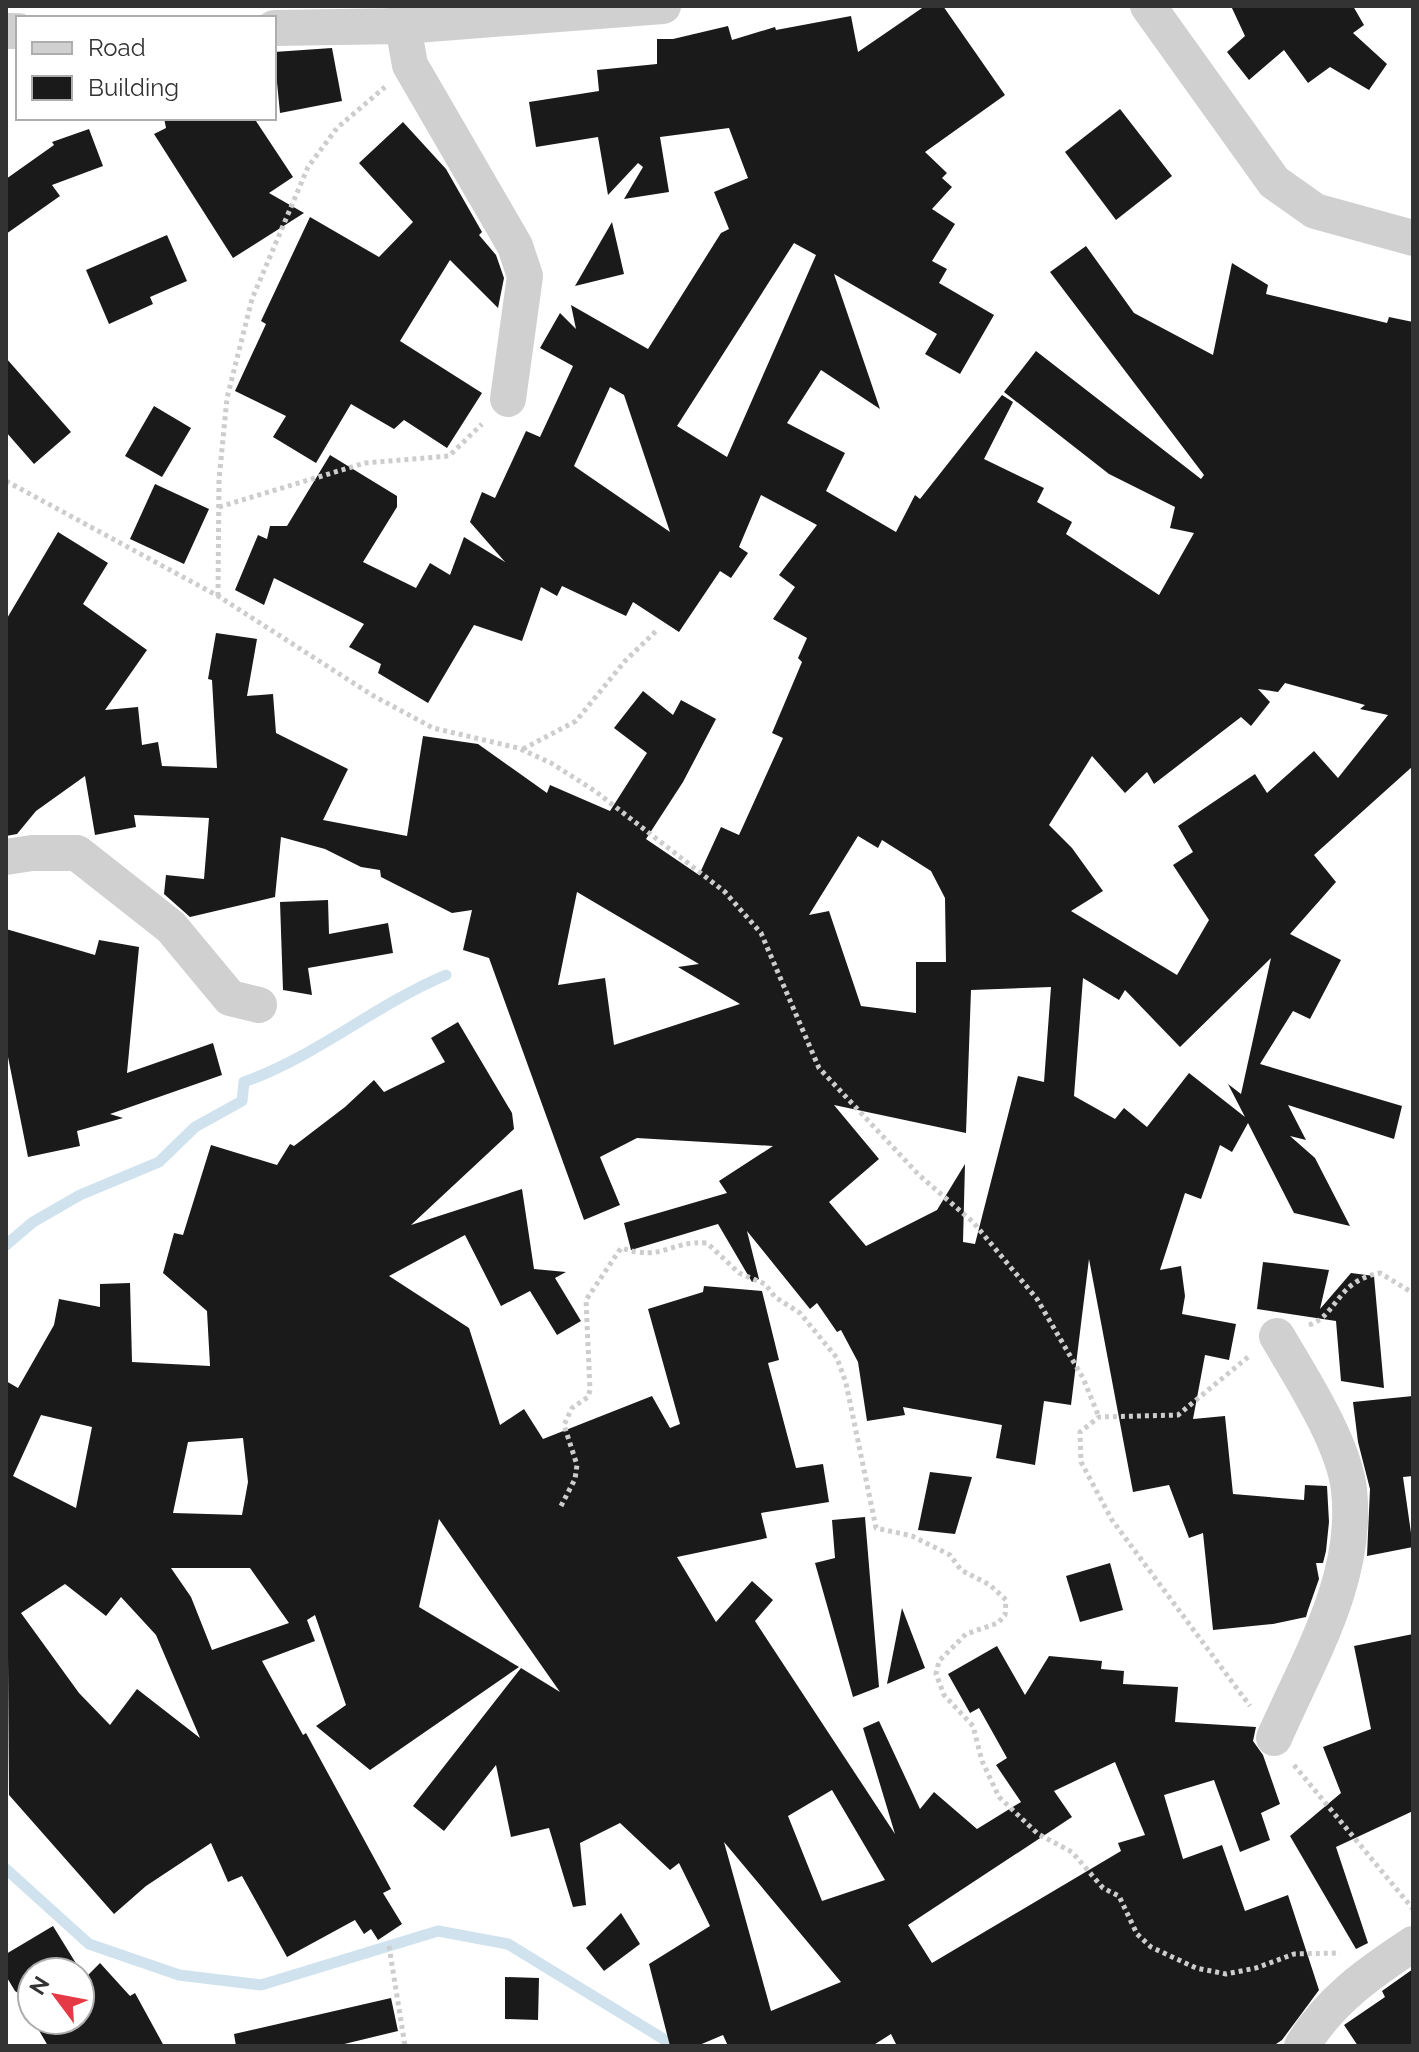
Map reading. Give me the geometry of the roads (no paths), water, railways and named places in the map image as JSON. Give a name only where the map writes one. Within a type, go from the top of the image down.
[{"type":"street","points":[[276,28],[405,16],[663,6]]},
{"type":"street","points":[[1148,6],[1274,182],[1315,211],[1413,238]]},
{"type":"street","points":[[405,16],[410,65],[515,246],[525,276],[508,399]]},
{"type":"street","points":[[6,857],[32,853],[77,853],[171,927],[230,998],[259,1005]]},
{"type":"street","points":[[1274,1738],[1315,1645],[1349,1555],[1349,1488],[1322,1412],[1277,1336]]},
{"type":"street","points":[[1302,2046],[1318,2019],[1356,1982],[1404,1950]]},
{"type":"waterway","points":[[6,1245],[33,1222],[80,1195],[159,1162],[195,1127],[242,1101],[244,1082],[296,1059],[446,975]]},
{"type":"waterway","points":[[6,1869],[89,1944],[179,1975],[261,1985],[438,1931],[508,1944],[675,2046]]}]
